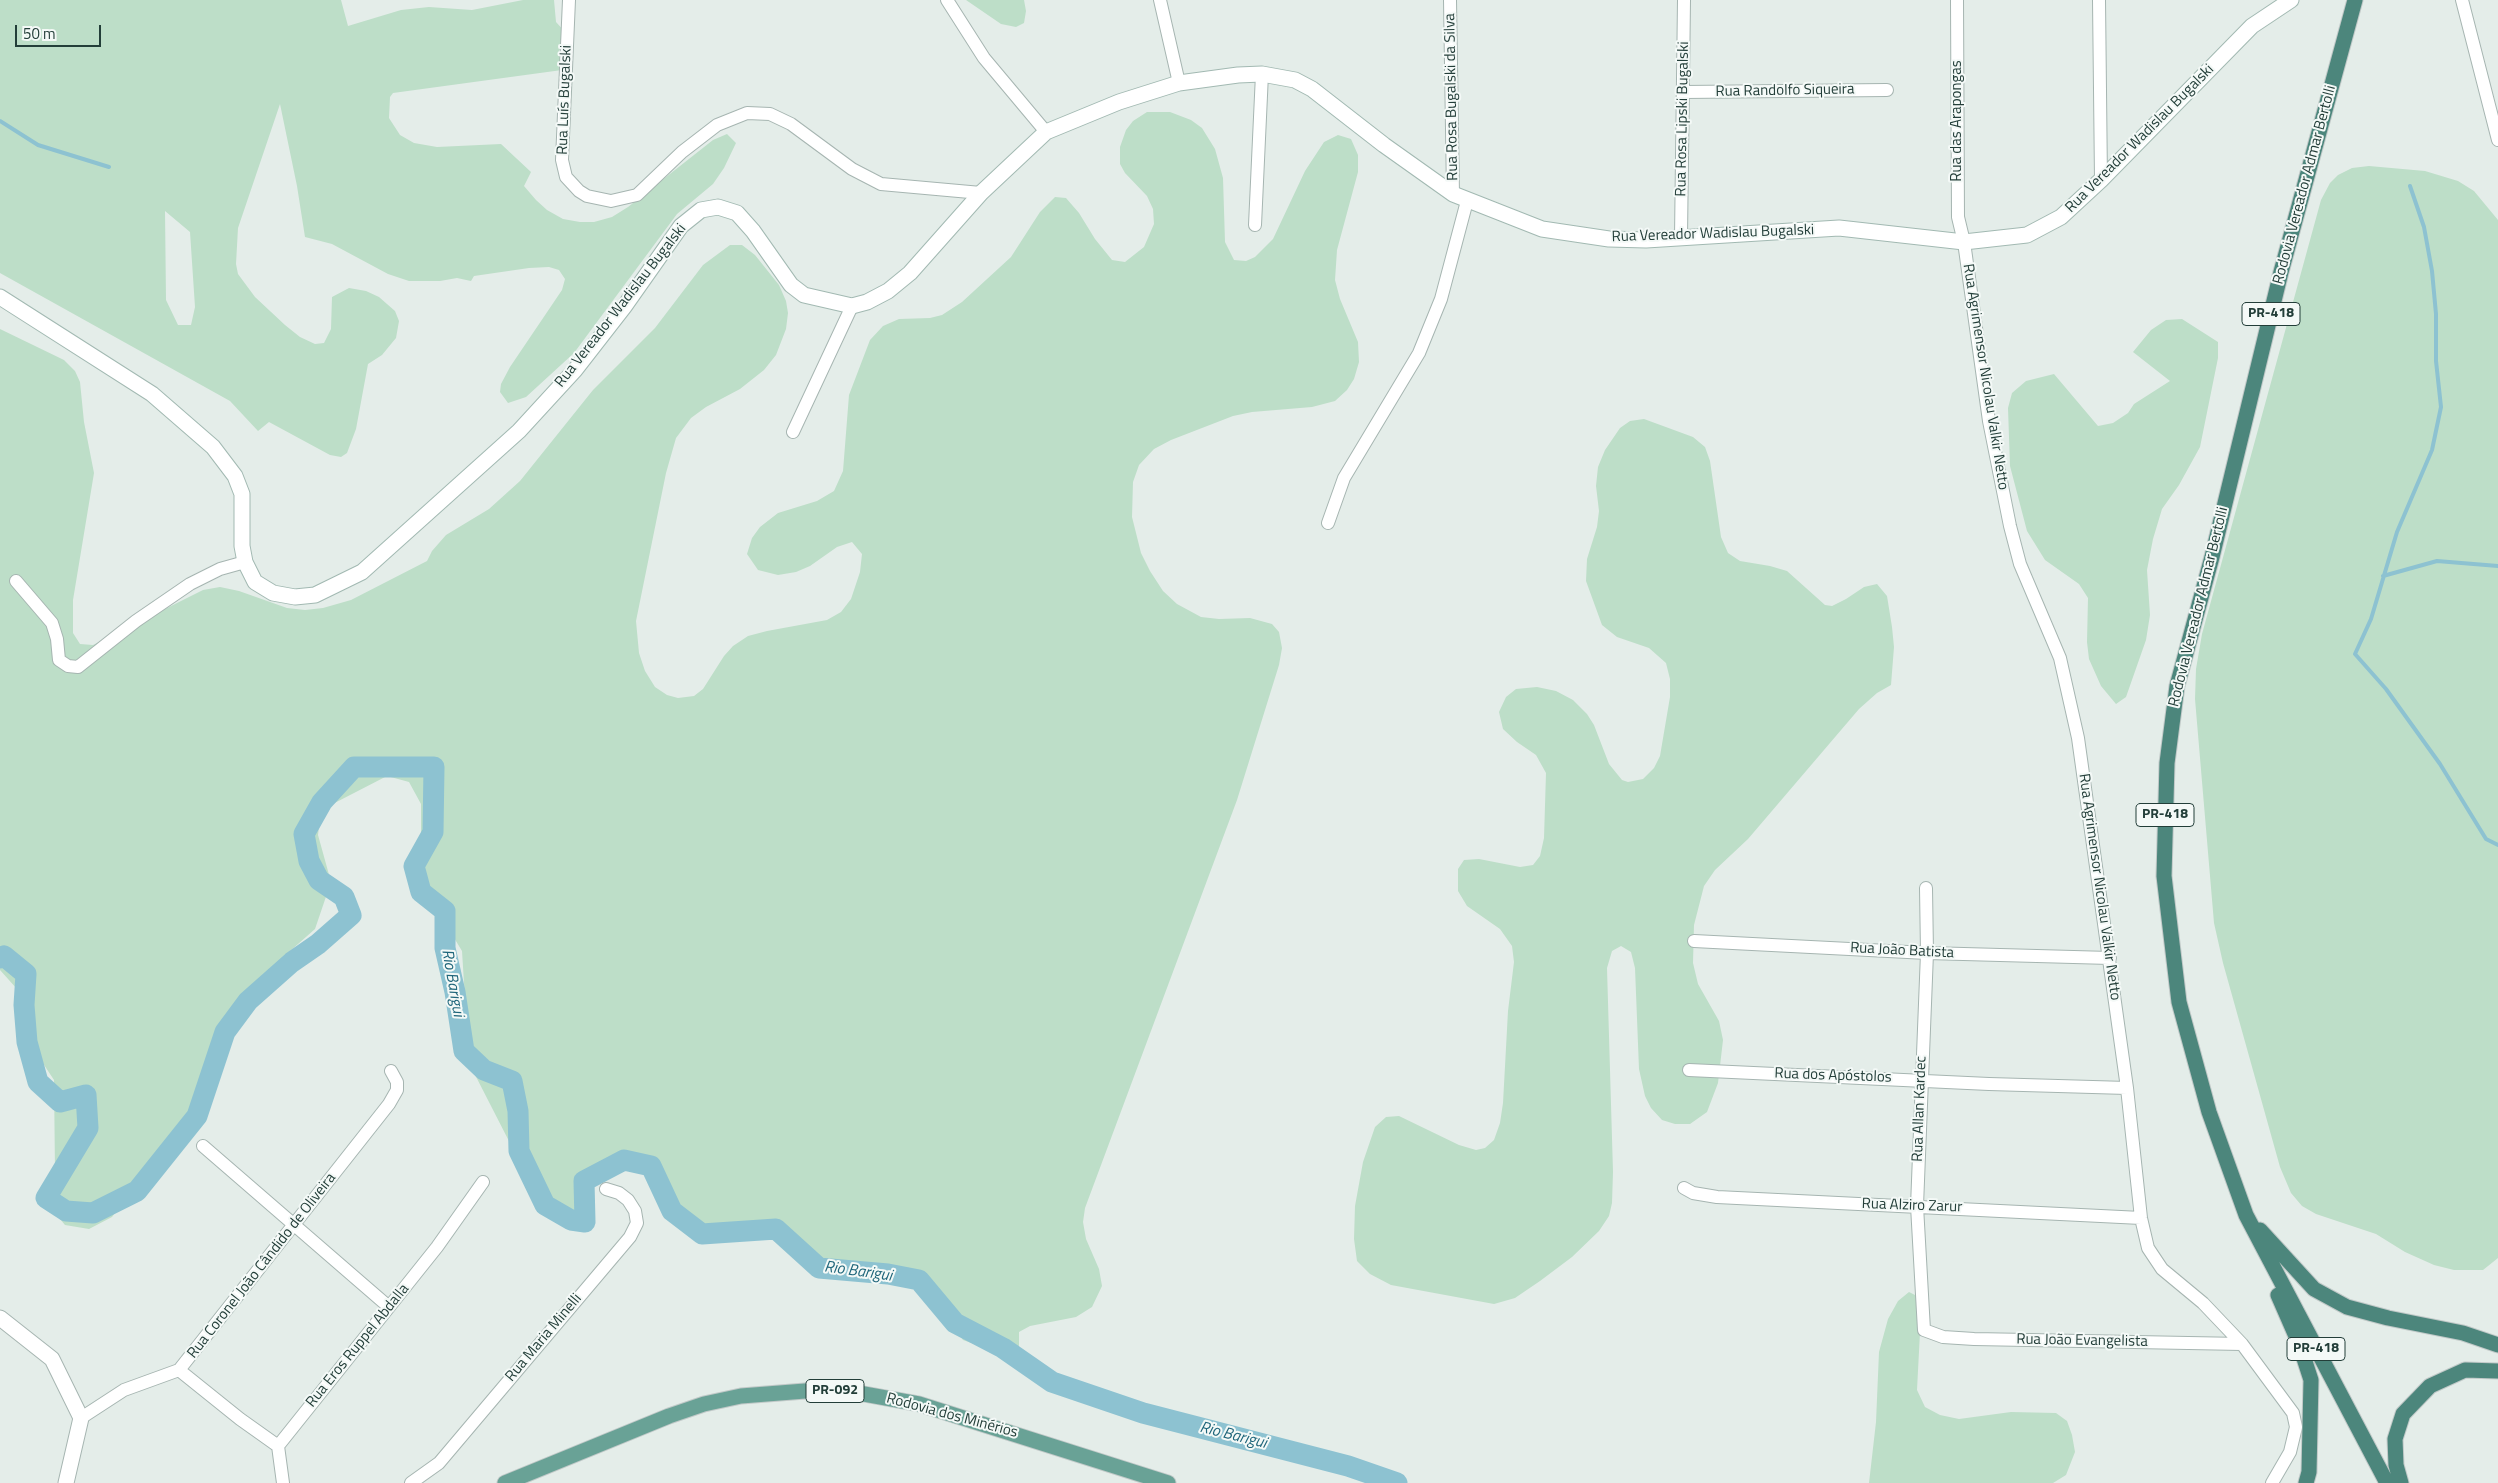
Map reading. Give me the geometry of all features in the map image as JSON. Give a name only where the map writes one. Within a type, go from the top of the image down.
[{"type":"highway","name":"Rodovia Vereador Admar Bertolli","points":[[2355,0],[2281,272],[2212,557],[2177,686],[2166,763],[2164,876],[2179,1002],[2209,1112],[2246,1215],[2387,1483]]},
{"type":"highway","points":[[2246,1215],[2314,1290],[2347,1307],[2388,1318],[2463,1333],[2498,1345]]},
{"type":"highway","points":[[2246,1215],[2299,1343],[2311,1380],[2309,1472],[2306,1483]]},
{"type":"highway","points":[[2402,1483],[2396,1465],[2396,1439],[2403,1414],[2430,1386],[2465,1370],[2498,1371]]},
{"type":"main road","name":"Rua Vereador Wadislau Bugalski","points":[[0,296],[152,394],[213,447],[235,476],[242,494],[242,546],[245,562],[255,582],[274,593],[295,597],[315,595],[362,572],[525,424],[575,370],[624,307],[681,226],[701,210],[718,207],[737,213],[753,231],[791,285],[804,295],[852,306],[867,302],[888,291],[910,273],[981,193],[1046,132],[1119,102],[1179,83],[1238,75],[1262,74],[1295,80],[1312,89],[1384,145],[1460,198],[1542,230],[1609,239],[1839,228],[1964,242],[2026,235],[2061,217],[2101,180],[2252,26],[2291,0]]},
{"type":"main road","points":[[0,1318],[52,1359],[81,1418],[66,1483]]},
{"type":"main road","name":"Rodovia dos Minérios","points":[[505,1483],[704,1404],[740,1396],[818,1390],[853,1392],[919,1404],[1168,1483]]},
{"type":"street","name":"Rua Luís Bugalski","points":[[570,0],[562,160],[566,177],[579,191],[587,196],[611,201],[637,195],[682,152],[717,125],[747,114],[770,114],[791,124],[852,169],[882,184],[981,193]]},
{"type":"street","points":[[947,0],[984,58],[1046,132]]},
{"type":"street","points":[[1160,0],[1179,83]]},
{"type":"street","name":"Rua Rosa Bugalski da Silva","points":[[1328,523],[1344,478],[1419,353],[1441,299],[1460,198],[1450,0]]},
{"type":"street","name":"Rua Rosa Lipski Bugalski","points":[[1681,237],[1684,0]]},
{"type":"street","name":"Rua das Arapongas","points":[[1957,0],[1957,192],[1958,217],[1964,242]]},
{"type":"street","points":[[2099,0],[2101,180]]},
{"type":"street","points":[[2462,0],[2498,140]]},
{"type":"street","points":[[1255,225],[1262,74]]},
{"type":"street","name":"Rua Randolfo Siqueira","points":[[1684,92],[1887,90]]},
{"type":"street","name":"Rua Agrimensor Nicolau Valkir Netto","points":[[1964,242],[1989,421],[2010,526],[2020,564],[2060,658],[2078,738],[2110,958],[2141,1218],[2148,1248],[2162,1269],[2203,1303],[2242,1344],[2293,1412],[2296,1428],[2290,1452],[2272,1483]]},
{"type":"street","points":[[793,432],[852,306]]},
{"type":"street","points":[[16,581],[52,623],[57,639],[59,660],[68,666],[78,667],[136,621],[190,584],[220,570],[245,562]]},
{"type":"street","name":"Rua Allan Kardec","points":[[1924,1330],[1917,1206],[1927,953],[1926,888]]},
{"type":"street","name":"Rua João Batista","points":[[1694,941],[1927,953],[2110,958]]},
{"type":"street","name":"Rua dos Apóstolos","points":[[1690,1070],[2127,1088]]},
{"type":"street","name":"Rua Coronel João Cândido de Oliveira","points":[[81,1418],[124,1390],[180,1370],[296,1225],[389,1104],[397,1090],[397,1082],[391,1071]]},
{"type":"street","points":[[203,1146],[389,1307]]},
{"type":"street","name":"Rua Eros Ruppel Abdalla","points":[[278,1446],[436,1247],[483,1182]]},
{"type":"street","name":"Rua Alziro Zarur","points":[[1684,1188],[1693,1193],[1717,1197],[2141,1218]]},
{"type":"street","name":"Rua Maria Minelli","points":[[411,1483],[438,1463],[630,1237],[637,1223],[635,1211],[628,1200],[619,1193],[606,1189]]},
{"type":"street","name":"Rua João Evangelista","points":[[1924,1330],[1943,1337],[1974,1339],[2242,1344]]},
{"type":"street","points":[[180,1370],[278,1446],[283,1483]]},
{"type":"green space","points":[[0,0],[341,0],[348,26],[401,10],[429,7],[472,10],[523,0],[554,0],[556,22],[567,34],[565,47],[559,50],[562,70],[393,93],[390,97],[389,118],[400,135],[414,143],[437,147],[501,144],[531,172],[524,186],[547,210],[563,219],[594,222],[612,217],[628,207],[713,140],[727,134],[736,143],[724,168],[713,184],[677,214],[574,353],[526,397],[508,403],[500,392],[501,384],[510,367],[562,290],[565,279],[559,270],[549,267],[529,268],[474,276],[471,281],[457,278],[440,281],[409,281],[388,274],[332,244],[305,237],[297,186],[280,104],[238,228],[236,264],[238,274],[255,297],[285,325],[300,337],[315,344],[324,343],[331,329],[332,297],[349,288],[366,291],[379,297],[395,311],[399,321],[396,338],[382,355],[368,364],[356,429],[347,453],[341,457],[330,455],[269,422],[258,431],[230,401],[0,273]],"holes":[[[165,211],[190,232],[195,307],[191,325],[178,325],[166,300]]]},
{"type":"green space","points":[[966,0],[1024,0],[1026,11],[1024,23],[1016,27],[1001,24]]},
{"type":"green space","points":[[1147,112],[1170,112],[1191,120],[1202,128],[1215,149],[1223,178],[1225,242],[1234,260],[1246,261],[1255,257],[1273,239],[1305,171],[1324,142],[1338,135],[1351,139],[1358,155],[1358,172],[1337,250],[1335,280],[1340,299],[1358,342],[1359,362],[1354,379],[1347,390],[1335,401],[1312,407],[1252,412],[1233,416],[1171,440],[1154,449],[1139,465],[1133,482],[1132,517],[1141,553],[1163,591],[1177,604],[1201,617],[1219,619],[1250,618],[1272,624],[1279,632],[1282,648],[1279,665],[1237,800],[1085,1208],[1083,1222],[1086,1239],[1099,1269],[1102,1286],[1092,1307],[1076,1317],[1030,1326],[1019,1332],[1019,1349],[1030,1364],[963,1340],[934,1299],[910,1286],[844,1277],[768,1232],[704,1233],[678,1225],[657,1179],[622,1167],[600,1170],[588,1205],[580,1214],[557,1206],[533,1188],[469,1063],[462,951],[421,883],[421,804],[409,782],[387,776],[321,810],[318,835],[331,882],[315,929],[263,975],[219,1038],[175,1150],[136,1184],[112,1217],[89,1229],[65,1225],[49,1206],[55,1172],[54,1080],[19,1027],[17,989],[0,970],[0,329],[64,360],[75,371],[80,382],[84,422],[94,473],[73,600],[73,633],[80,644],[93,645],[203,590],[220,587],[239,591],[287,608],[305,610],[323,608],[351,600],[427,561],[432,551],[446,535],[489,509],[520,481],[593,390],[655,328],[703,265],[730,245],[742,245],[755,255],[779,285],[786,301],[788,313],[786,329],[776,355],[764,370],[740,389],[706,407],[691,418],[676,438],[666,473],[636,621],[639,653],[645,671],[655,687],[667,695],[678,698],[694,696],[703,689],[724,656],[733,646],[748,636],[827,620],[841,612],[851,599],[860,572],[862,554],[852,542],[837,547],[810,566],[796,572],[778,575],[758,570],[747,554],[752,538],[760,527],[778,513],[817,501],[834,491],[843,471],[849,395],[870,340],[883,326],[899,319],[930,318],[942,315],[962,302],[1011,257],[1040,212],[1055,197],[1066,198],[1079,213],[1095,239],[1112,260],[1125,262],[1144,247],[1154,224],[1153,209],[1147,196],[1125,173],[1120,164],[1120,147],[1126,130],[1133,121]]},
{"type":"green space","points":[[2369,166],[2425,171],[2458,181],[2474,191],[2498,220],[2498,1258],[2483,1270],[2454,1270],[2434,1265],[2405,1252],[2376,1234],[2316,1214],[2302,1206],[2291,1193],[2280,1167],[2223,963],[2214,923],[2195,699],[2196,669],[2202,634],[2321,200],[2330,183],[2338,175],[2352,168]]},
{"type":"green space","points":[[2182,319],[2218,342],[2218,358],[2200,447],[2179,485],[2162,509],[2153,539],[2147,570],[2150,615],[2146,640],[2126,697],[2116,704],[2101,686],[2089,659],[2087,642],[2088,598],[2079,584],[2045,560],[2027,531],[2010,466],[2008,408],[2012,393],[2026,381],[2054,374],[2098,426],[2113,423],[2128,413],[2134,404],[2170,381],[2133,352],[2151,330],[2166,320]]},
{"type":"green space","points":[[1644,419],[1693,437],[1705,447],[1710,461],[1721,537],[1728,553],[1740,561],[1787,571],[1825,605],[1832,606],[1864,587],[1877,584],[1887,596],[1892,627],[1894,647],[1891,685],[1877,693],[1859,709],[1748,839],[1715,870],[1704,886],[1694,925],[1693,963],[1698,984],[1719,1021],[1723,1040],[1718,1083],[1707,1112],[1690,1124],[1675,1124],[1662,1120],[1651,1108],[1645,1096],[1639,1069],[1635,968],[1631,952],[1621,946],[1612,951],[1607,968],[1613,1172],[1612,1203],[1609,1216],[1599,1231],[1572,1257],[1540,1281],[1515,1298],[1494,1304],[1391,1285],[1370,1274],[1357,1261],[1354,1239],[1355,1206],[1363,1162],[1375,1127],[1386,1117],[1399,1116],[1459,1145],[1476,1150],[1485,1148],[1494,1140],[1500,1123],[1503,1103],[1508,1011],[1514,962],[1512,946],[1500,929],[1467,906],[1458,891],[1458,869],[1464,860],[1479,859],[1520,867],[1533,865],[1540,856],[1544,838],[1546,773],[1536,755],[1517,742],[1503,729],[1499,712],[1506,697],[1516,689],[1537,687],[1556,691],[1573,700],[1587,714],[1594,725],[1609,764],[1622,780],[1628,782],[1643,779],[1654,768],[1660,756],[1670,697],[1670,679],[1666,663],[1649,648],[1617,637],[1602,625],[1586,581],[1587,559],[1597,527],[1599,511],[1596,486],[1598,467],[1605,450],[1620,428],[1630,421]]},
{"type":"green space","points":[[1909,1292],[1917,1296],[1921,1313],[1917,1390],[1925,1407],[1940,1415],[1959,1419],[2011,1412],[2056,1413],[2067,1421],[2075,1452],[2066,1475],[2053,1483],[1869,1483],[1876,1422],[1879,1352],[1888,1319],[1898,1301]]},
{"type":"waterway","points":[[0,121],[38,145],[109,167]]},
{"type":"waterway","points":[[2410,186],[2424,227],[2432,271],[2436,314],[2436,361],[2441,407],[2432,450],[2397,532],[2371,619],[2355,654],[2386,689],[2440,764],[2486,839],[2498,845]]},
{"type":"waterway","points":[[2383,576],[2437,561],[2498,566]]},
{"type":"waterway","name":"Rio Barigui","points":[[0,958],[4,956],[26,974],[24,1005],[27,1042],[38,1082],[60,1102],[86,1095],[88,1128],[46,1198],[66,1211],[93,1213],[137,1191],[197,1116],[225,1032],[248,1001],[292,962],[318,944],[351,915],[344,897],[319,880],[309,861],[304,834],[322,802],[354,767],[434,767],[433,832],[414,866],[421,892],[445,911],[445,948],[455,992],[464,1051],[484,1070],[512,1081],[518,1111],[519,1151],[545,1205],[571,1220],[585,1222],[584,1181],[624,1160],[651,1166],[672,1211],[702,1234],[776,1229],[819,1268],[888,1274],[919,1280],[955,1323],[1003,1348],[1052,1382],[1143,1413],[1348,1466],[1397,1483]]}]
